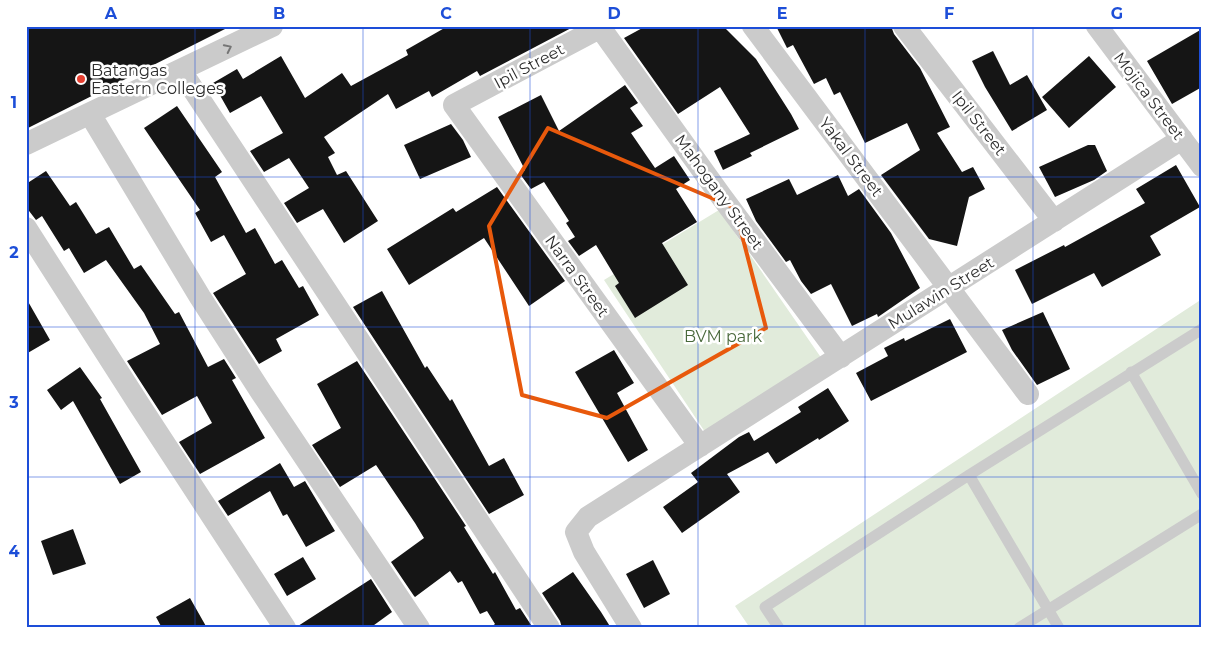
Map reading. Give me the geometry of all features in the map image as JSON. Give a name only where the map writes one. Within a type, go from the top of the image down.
[{"type":"street","points":[[26,144],[272,26]]},
{"type":"street","name":"Yakal Street","points":[[753,26],[1028,394]]},
{"type":"street","name":"Ipil Street","points":[[904,26],[1054,221]]},
{"type":"street","name":"Mojica Street","points":[[1097,26],[1202,166]]},
{"type":"street","name":"Ipil Street","points":[[454,106],[601,27]]},
{"type":"street","name":"Mahogany Street","points":[[601,27],[721,196],[841,357]]},
{"type":"street","points":[[181,71],[549,628]]},
{"type":"street","name":"Narra Street","points":[[454,106],[700,446]]},
{"type":"street","points":[[90,114],[200,297],[419,628]]},
{"type":"street","name":"Mulawin Street","points":[[631,628],[584,552],[576,532],[588,517],[1182,139]]},
{"type":"street","points":[[26,228],[285,628]]},
{"type":"lane","points":[[779,628],[765,607],[969,474],[1202,329]]},
{"type":"lane","points":[[1131,372],[1202,494]]},
{"type":"lane","points":[[969,474],[1059,628]]},
{"type":"lane","points":[[1019,628],[1202,514]]},
{"type":"highlighted area","points":[[548,128],[735,208],[766,328],[607,418],[522,395],[489,226]]},
{"type":"green space","name":"BVM park","points":[[719,210],[822,359],[707,435],[604,280]]},
{"type":"green space","points":[[1202,299],[1202,628],[750,628],[735,606]]},
{"type":"building","name":"Batangas Eastern Colleges","points":[[26,26],[231,26],[26,129]]},
{"type":"building","points":[[448,26],[575,26],[480,76],[477,71],[432,97],[429,91],[396,109],[388,94],[324,137],[335,153],[328,157],[337,175],[346,171],[378,221],[344,243],[323,209],[297,223],[284,203],[309,188],[289,158],[264,172],[250,151],[283,133],[261,96],[230,113],[213,83],[237,69],[243,79],[281,56],[305,98],[342,73],[351,86],[408,55],[406,50]]},
{"type":"building","points":[[646,26],[723,26],[756,59],[799,129],[750,153],[752,156],[723,170],[714,151],[750,134],[720,87],[678,114],[624,38]]},
{"type":"building","points":[[776,26],[891,26],[894,34],[920,68],[950,127],[937,133],[962,172],[973,167],[985,189],[969,197],[957,246],[929,239],[881,175],[920,150],[907,123],[865,143],[840,92],[834,95],[826,78],[814,84],[793,45],[787,48]]},
{"type":"building","points":[[1202,29],[1202,87],[1172,104],[1147,61]]},
{"type":"building","points":[[993,51],[1010,85],[1027,75],[1047,110],[1012,131],[985,87],[972,61]]},
{"type":"building","points":[[1089,56],[1116,87],[1069,128],[1042,97]]},
{"type":"building","points":[[625,85],[638,103],[630,108],[643,126],[631,133],[655,168],[674,156],[690,180],[676,189],[697,222],[662,243],[688,285],[635,318],[615,286],[619,283],[596,245],[579,256],[568,241],[575,237],[566,223],[569,221],[544,182],[531,189],[520,174],[525,170],[498,117],[541,95],[559,131]]},
{"type":"building","points":[[177,106],[222,172],[215,177],[246,233],[255,228],[275,264],[282,260],[299,288],[303,286],[319,315],[276,339],[282,351],[259,364],[213,293],[246,274],[224,235],[211,242],[195,213],[200,210],[144,128]]},
{"type":"building","points":[[451,124],[463,140],[471,157],[420,179],[404,145]]},
{"type":"building","points":[[1088,145],[1095,145],[1107,171],[1094,180],[1055,197],[1039,167]]},
{"type":"building","points":[[1176,165],[1200,207],[1150,236],[1161,255],[1102,287],[1094,273],[1032,304],[1015,270],[1064,245],[1065,247],[1145,203],[1136,189]]},
{"type":"building","points":[[46,171],[70,206],[76,202],[96,234],[109,227],[134,269],[141,265],[175,314],[179,312],[208,367],[224,359],[236,378],[232,380],[265,438],[200,474],[179,442],[212,423],[197,396],[162,415],[127,361],[160,344],[144,313],[106,260],[84,273],[69,248],[64,251],[42,216],[36,220],[26,207],[26,184]]},
{"type":"building","points":[[838,175],[848,196],[859,189],[891,233],[920,288],[878,317],[877,314],[852,326],[831,284],[811,294],[801,281],[790,260],[786,262],[756,221],[746,199],[789,179],[797,195]]},
{"type":"building","points":[[497,187],[565,281],[529,306],[484,238],[409,285],[387,249],[453,208],[456,212]]},
{"type":"building","points":[[382,291],[425,368],[427,366],[450,401],[452,399],[489,466],[504,458],[524,495],[489,514],[353,307]]},
{"type":"building","points":[[26,298],[50,340],[26,354]]},
{"type":"building","points":[[1043,312],[1070,369],[1037,385],[1012,350],[1002,330]]},
{"type":"building","points":[[950,319],[967,352],[871,401],[856,373],[888,356],[884,348],[904,338],[905,341]]},
{"type":"building","points":[[614,350],[634,383],[617,393],[648,450],[628,462],[575,372]]},
{"type":"building","points":[[357,361],[466,526],[464,527],[493,574],[495,572],[516,610],[520,608],[533,628],[490,628],[495,624],[487,611],[480,614],[462,581],[458,583],[450,571],[415,597],[391,562],[424,538],[376,465],[340,487],[312,445],[341,428],[317,384]]},
{"type":"building","points":[[80,367],[102,398],[100,399],[141,472],[120,484],[73,401],[61,410],[47,390]]},
{"type":"building","points":[[828,388],[849,421],[776,464],[768,452],[727,474],[740,492],[682,533],[663,507],[698,482],[691,473],[739,437],[749,432],[754,441],[801,412],[798,407]]},
{"type":"building","points":[[280,463],[294,487],[305,481],[335,531],[306,547],[287,514],[283,516],[270,491],[228,516],[218,501]]},
{"type":"building","points":[[73,529],[86,564],[53,575],[41,541]]},
{"type":"building","points":[[303,557],[316,579],[287,596],[274,574]]},
{"type":"building","points":[[653,560],[670,594],[644,608],[626,574]]},
{"type":"building","points":[[573,572],[611,628],[562,628],[560,621],[542,593]]},
{"type":"building","points":[[371,579],[392,612],[370,628],[298,628],[298,626]]},
{"type":"building","points":[[190,598],[207,628],[162,628],[156,617]]},
{"type":"place","name":"Batangas Eastern Colleges","points":[[81,79]]}]
